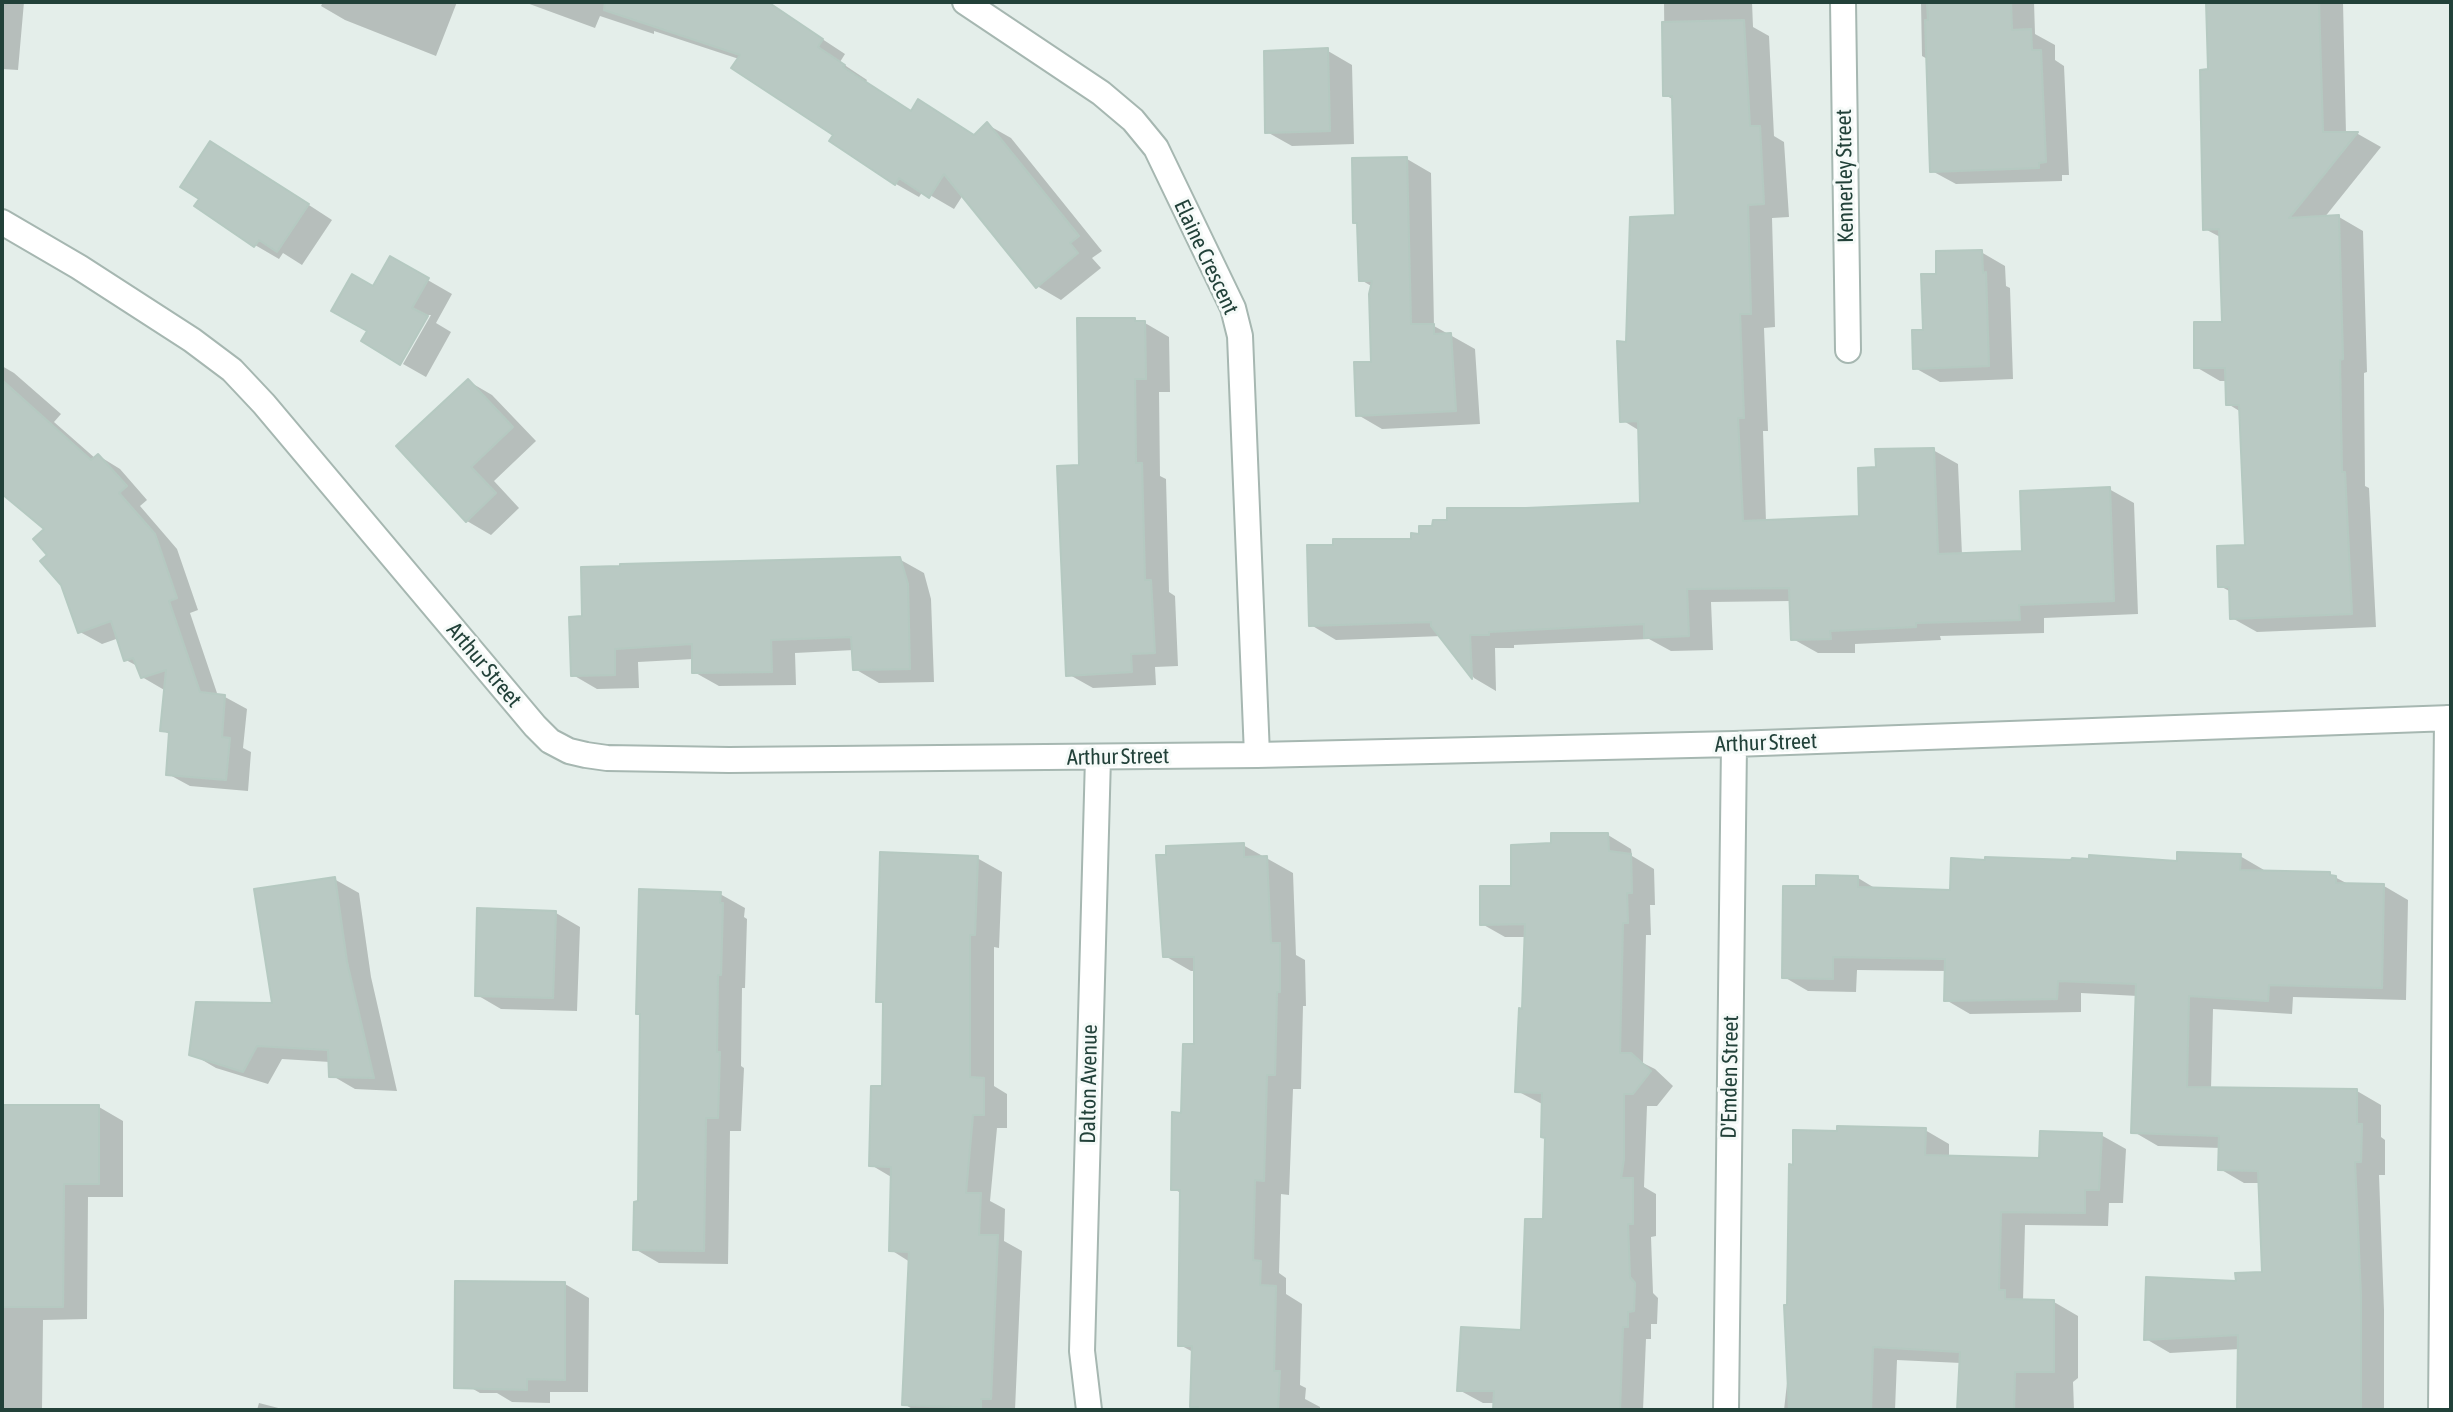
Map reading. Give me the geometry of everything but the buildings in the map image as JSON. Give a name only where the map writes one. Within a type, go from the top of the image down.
[{"type":"street","name":"Elaine Crescent","points":[[965,2],[1101,93],[1133,120],[1156,148],[1233,308],[1240,336],[1257,755]]},
{"type":"street","name":"Kennerley Street","points":[[1843,2],[1848,350]]},
{"type":"street","name":"Arthur Street","points":[[2,222],[146,308],[232,370],[275,416],[535,726],[550,741],[569,751],[607,758],[729,760],[1257,755],[1734,744],[2449,718]]},
{"type":"street","points":[[2441,1410],[2449,718]]},
{"type":"street","name":"D'Emden Street","points":[[1726,1410],[1734,744]]},
{"type":"street","name":"Dalton Avenue","points":[[1089,1410],[1082,1351],[1098,757]]}]
